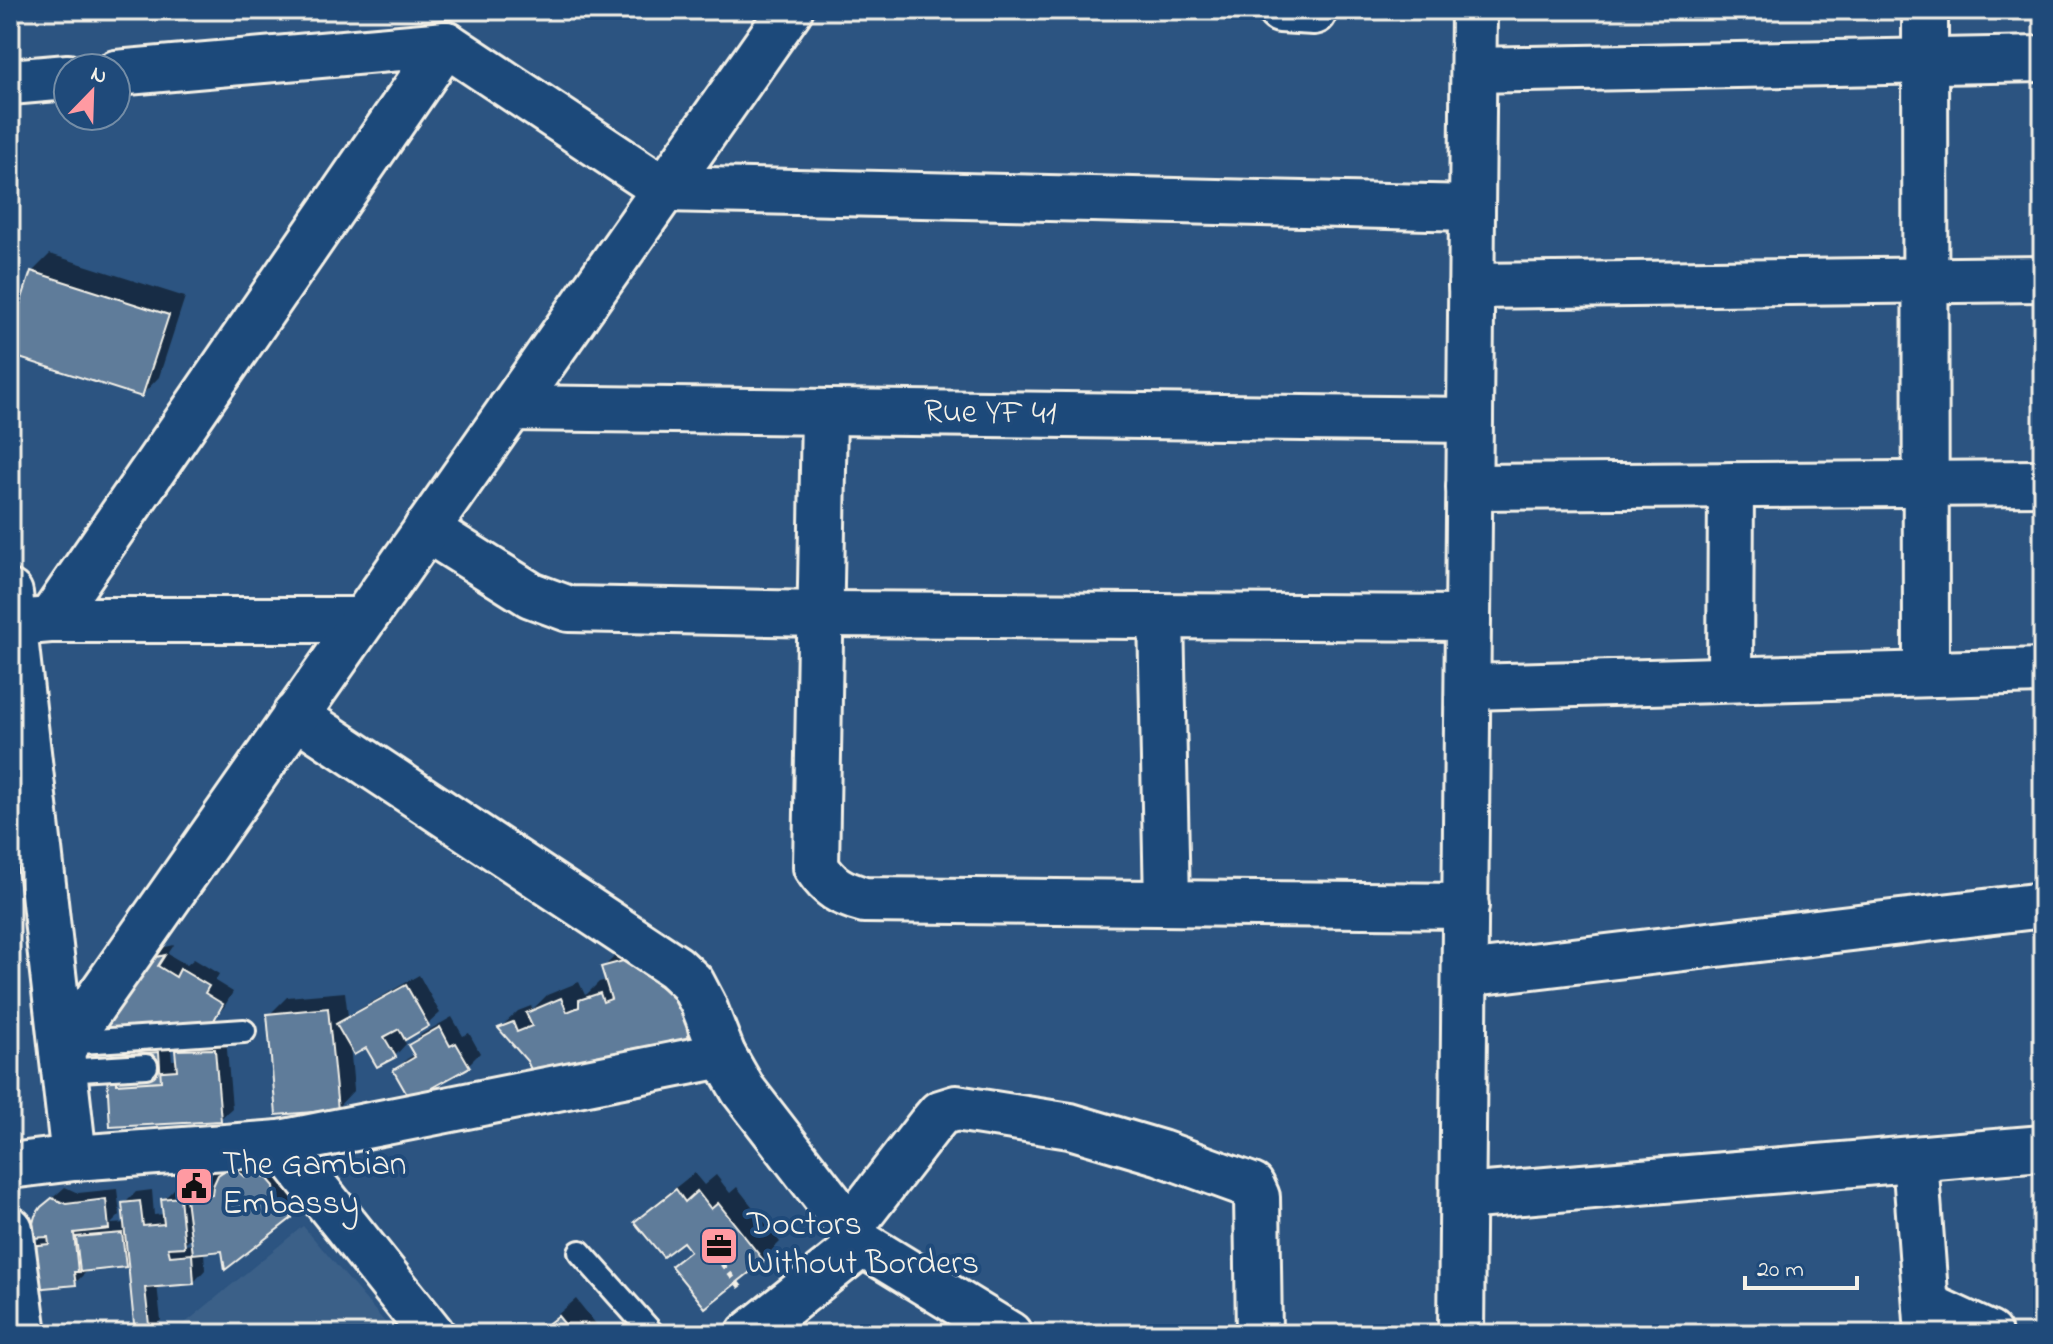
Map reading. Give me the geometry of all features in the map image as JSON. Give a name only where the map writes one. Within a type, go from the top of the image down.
[{"type":"street","points":[[64,1055],[295,715],[790,10]]},
{"type":"street","points":[[1280,10],[1314,10]]},
{"type":"street","points":[[1461,1334],[1474,10]]},
{"type":"street","points":[[1925,10],[1926,674]]},
{"type":"street","points":[[74,1158],[21,615],[446,44]]},
{"type":"street","points":[[132,72],[446,44],[664,189],[1472,208]]},
{"type":"street","points":[[1474,70],[2043,59]]},
{"type":"street","points":[[10,82],[52,78]]},
{"type":"street","points":[[1471,286],[2043,279]]},
{"type":"street","name":"Rue YF 41","points":[[511,408],[1470,420]]},
{"type":"street","points":[[824,413],[816,867],[826,883],[843,894],[864,900],[1466,906]]},
{"type":"street","points":[[1469,487],[2043,483]]},
{"type":"street","points":[[1730,679],[1731,485]]},
{"type":"street","points":[[426,529],[531,595],[569,609],[822,614],[1468,618]]},
{"type":"street","points":[[21,615],[362,620]]},
{"type":"street","points":[[1161,616],[1167,903]]},
{"type":"street","points":[[1468,687],[2043,671]]},
{"type":"street","points":[[295,715],[675,967],[692,983],[723,1055],[743,1090],[856,1236],[1009,1334]]},
{"type":"street","points":[[1465,974],[2043,905]]},
{"type":"street","points":[[10,1166],[74,1158],[280,1143],[723,1055]]},
{"type":"street","points":[[749,1334],[856,1236],[929,1126],[940,1113],[956,1108],[1070,1126],[1161,1153],[1252,1186],[1257,1197],[1259,1334]]},
{"type":"street","points":[[280,1143],[432,1334]]},
{"type":"street","points":[[1463,1197],[2043,1148]]},
{"type":"street","points":[[1915,1159],[1927,1320],[1989,1334]]},
{"type":"street","points":[[10,1229],[24,1334]]},
{"type":"lane","points":[[64,1055],[244,1031]]},
{"type":"lane","points":[[64,1055],[146,1066]]},
{"type":"lane","points":[[580,1252],[653,1334]]},
{"type":"shaded area","points":[[303,1226],[395,1334],[172,1334]]},
{"type":"building","points":[[31,271],[169,315],[142,397],[10,355],[10,335]]},
{"type":"building","points":[[165,955],[158,966],[176,977],[180,969],[209,986],[205,993],[223,1004],[213,1022],[106,1034],[99,1029],[135,962]]},
{"type":"building","points":[[623,961],[682,1001],[691,1051],[534,1076],[527,1061],[498,1028],[513,1022],[517,1032],[532,1026],[526,1013],[561,998],[567,1012],[579,1007],[579,1000],[600,993],[603,1002],[611,999],[601,967]]},
{"type":"building","points":[[406,985],[429,1026],[405,1040],[399,1029],[384,1037],[396,1057],[377,1067],[366,1048],[354,1055],[336,1024]]},
{"type":"building","points":[[328,1008],[338,1110],[276,1115],[267,1014]]},
{"type":"building","points":[[440,1027],[450,1046],[456,1043],[470,1067],[410,1100],[393,1070],[415,1057],[408,1045]]},
{"type":"building","points":[[215,1049],[221,1121],[110,1127],[107,1075],[177,1070],[175,1050]]},
{"type":"building","points":[[159,1052],[161,1081],[117,1084],[116,1055]]},
{"type":"building","points":[[234,1169],[246,1177],[260,1174],[268,1179],[274,1186],[276,1201],[272,1206],[284,1207],[292,1218],[225,1270],[222,1251],[193,1254],[183,1174],[202,1172],[205,1195],[212,1195],[218,1175]]},
{"type":"building","name":"Doctors Without Borders","points":[[676,1189],[685,1202],[697,1191],[711,1209],[718,1203],[764,1261],[705,1308],[671,1266],[690,1251],[683,1242],[663,1257],[634,1222]]},
{"type":"building","points":[[180,1197],[185,1247],[168,1248],[170,1256],[192,1254],[194,1284],[145,1288],[150,1334],[135,1334],[122,1203],[140,1201],[143,1226],[164,1224],[161,1199]]},
{"type":"building","points":[[52,1198],[66,1204],[106,1199],[109,1229],[74,1233],[78,1272],[74,1272],[76,1285],[33,1289],[29,1246],[49,1244],[48,1237],[31,1238],[32,1227],[41,1207]]},
{"type":"building","points":[[122,1233],[126,1267],[80,1272],[76,1237]]},
{"type":"building","points":[[558,1316],[573,1334],[535,1334]]},
{"type":"place","name":"The Gambian Embassy","points":[[194,1186]]},
{"type":"place","name":"Doctors Without Borders","points":[[719,1246]]}]
